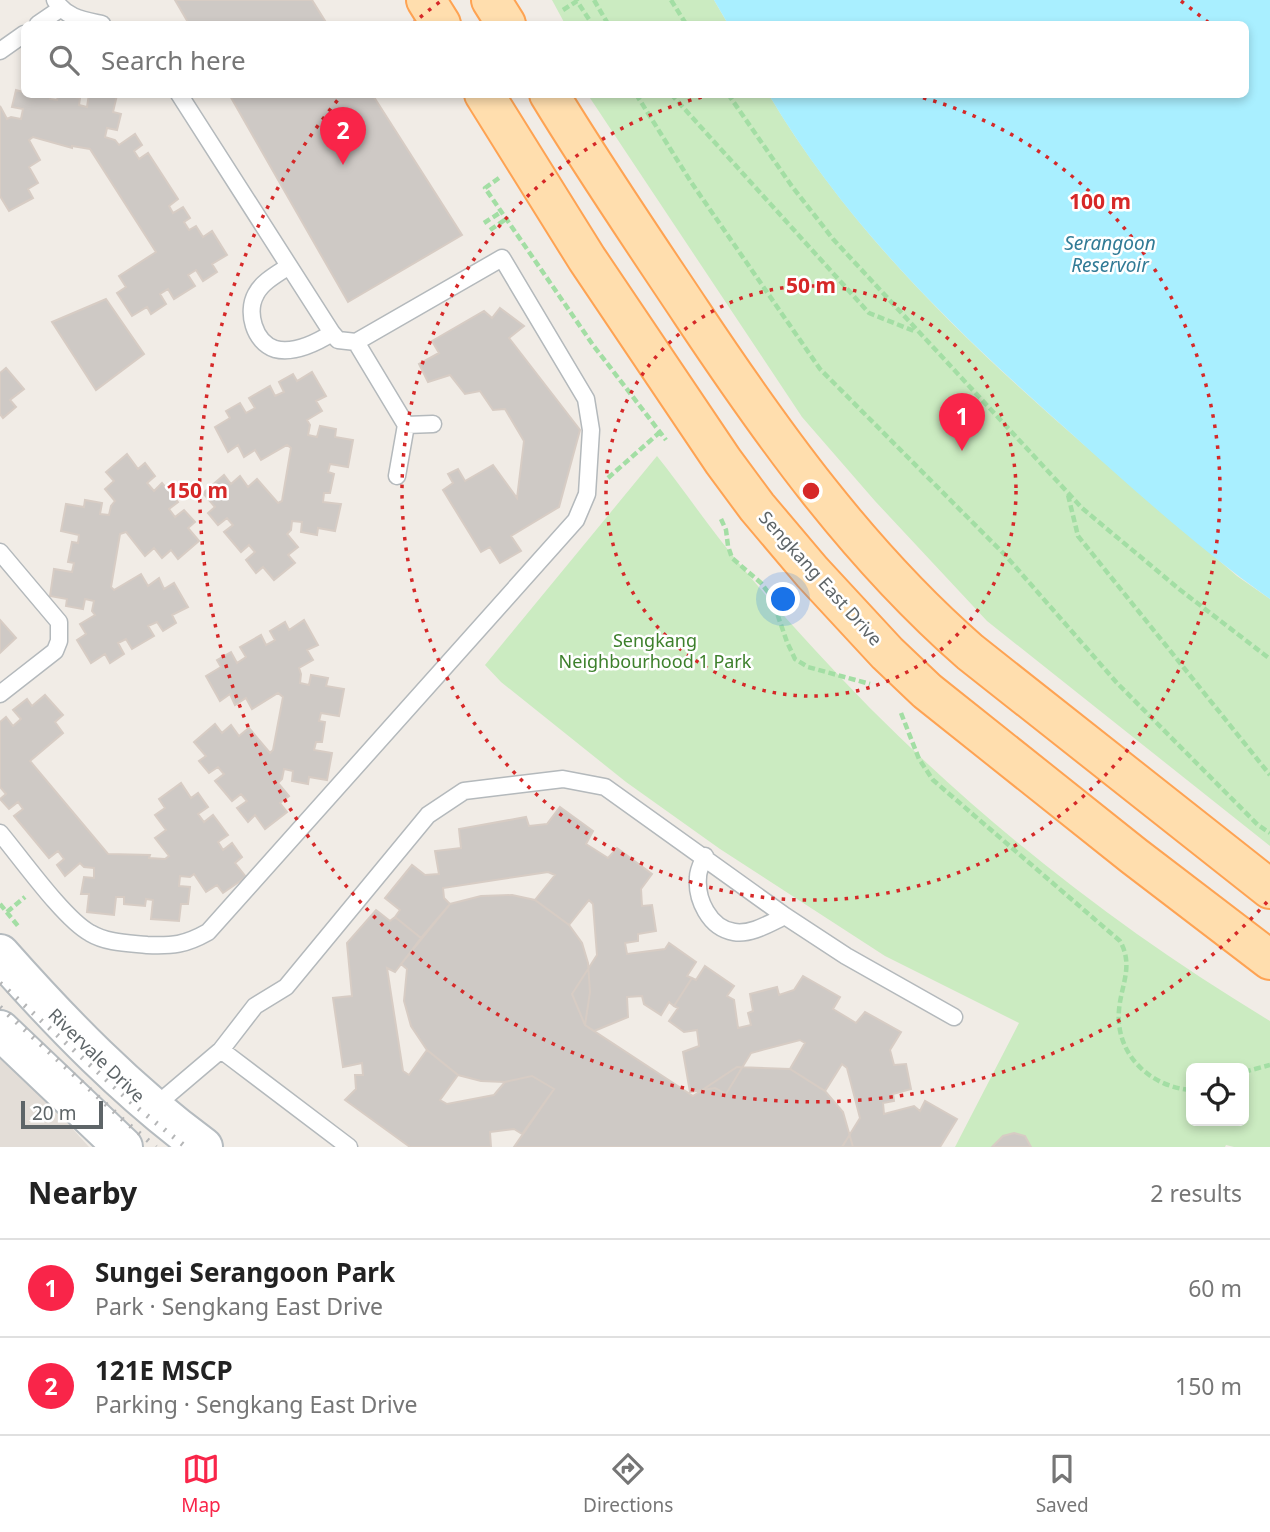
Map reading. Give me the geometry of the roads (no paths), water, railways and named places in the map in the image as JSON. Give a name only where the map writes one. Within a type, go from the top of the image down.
[{"type":"main road","points":[[426,0],[439,21]]},
{"type":"main road","points":[[491,0],[504,21]]},
{"type":"main road","name":"Sengkang East Drive","points":[[486,98],[587,260],[723,461],[757,507],[813,572],[887,653],[928,691],[1134,856],[1270,960]]},
{"type":"main road","points":[[552,98],[741,387],[783,446],[858,539],[929,615],[970,652],[1270,889]]},
{"type":"street","name":"Rivervale Drive","points":[[0,954],[38,998],[155,1111],[203,1147]]},
{"type":"street","points":[[0,1030],[124,1147]]},
{"type":"lane","points":[[41,21],[58,4],[71,17],[89,21]]},
{"type":"lane","points":[[0,51],[21,36]]},
{"type":"lane","points":[[0,834],[67,913],[89,933],[115,943],[174,946],[192,941],[208,932],[576,520],[587,494],[591,430],[586,399],[502,258],[356,342],[338,340],[182,98]]},
{"type":"lane","points":[[289,266],[264,284],[256,294],[252,306],[252,323],[262,339],[274,348],[291,350],[306,346],[331,333]]},
{"type":"lane","points":[[356,342],[405,425],[397,477]]},
{"type":"lane","points":[[405,425],[433,424]]},
{"type":"lane","points":[[0,552],[59,622],[59,641],[55,651],[0,694]]},
{"type":"lane","points":[[155,1111],[168,1095],[221,1051],[255,1006],[286,987],[428,815],[464,790],[563,779],[605,787],[705,856],[785,916],[846,956],[954,1017]]},
{"type":"lane","points":[[705,856],[698,875],[699,898],[707,914],[718,925],[733,932],[750,931],[785,916]]},
{"type":"lane","points":[[221,1051],[349,1147]]},
{"type":"water","name":"Serangoon Reservoir","points":[[714,0],[1270,0],[1270,599],[1219,561],[1146,500],[1031,398],[948,319],[870,235],[800,144],[771,98],[1249,98],[1249,21],[726,21]]},
{"type":"railway","points":[[0,983],[134,1105],[186,1147]]},
{"type":"railway","points":[[0,1007],[156,1147]]},
{"type":"place","name":"121E MSCP","points":[[343,165]]},
{"type":"place","name":"Sungei Serangoon Park","points":[[962,451]]},
{"type":"park label","name":"Sengkang Neighbourhood 1 Park","points":[[655,650]]}]
